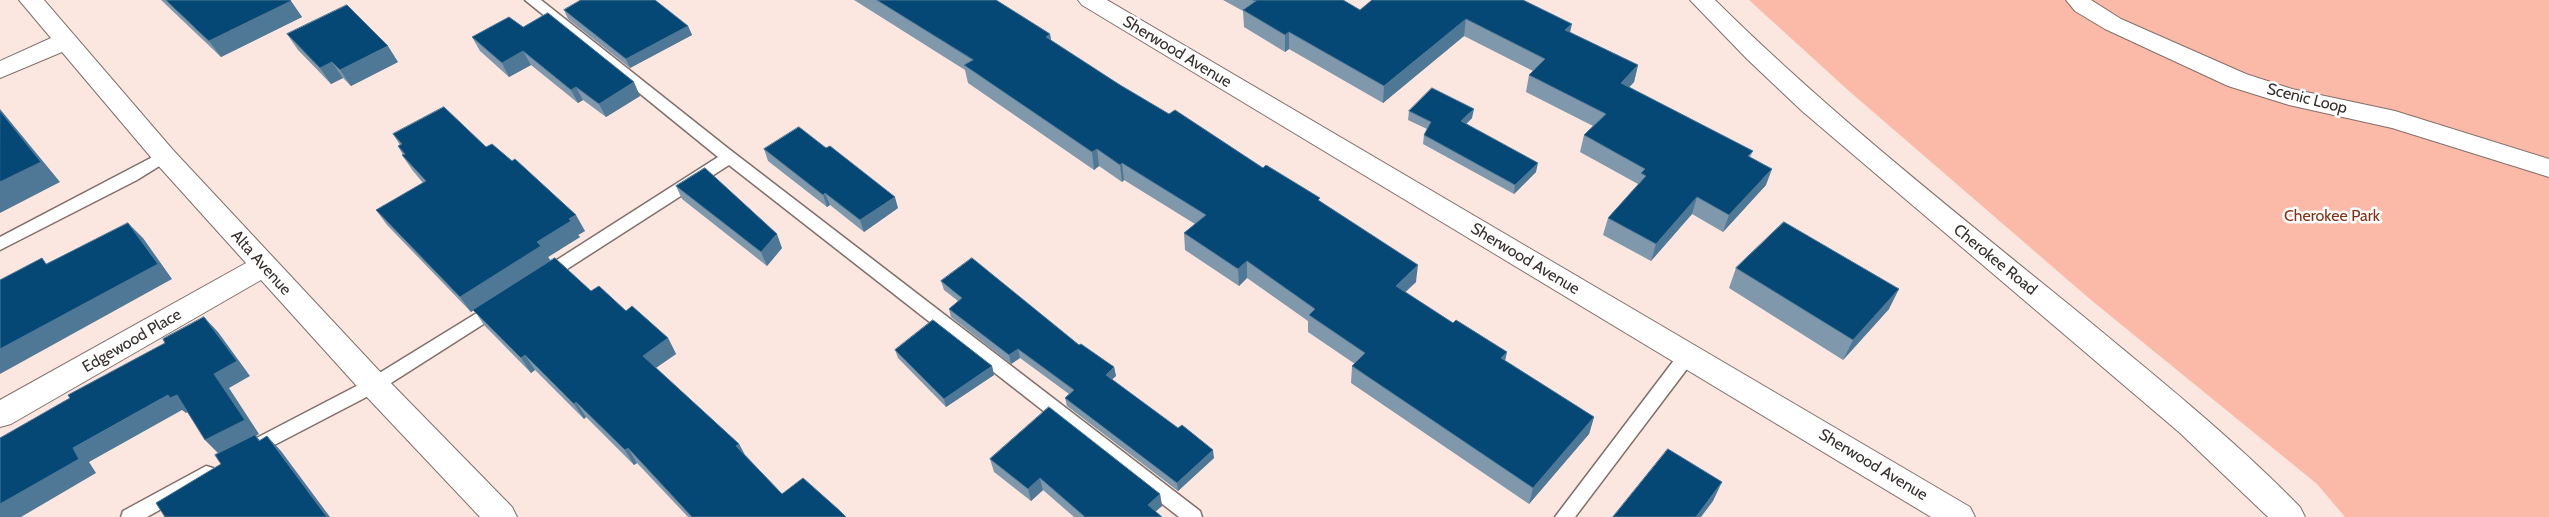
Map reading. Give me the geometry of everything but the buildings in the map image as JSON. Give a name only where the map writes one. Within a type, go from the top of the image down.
[{"type":"street","name":"Alta Avenue","points":[[31,0],[164,156],[374,386],[501,517]]},
{"type":"street","name":"Sherwood Avenue","points":[[1090,0],[1959,517]]},
{"type":"street","name":"Cherokee Road","points":[[1702,0],[1830,125],[2109,354],[2253,479],[2290,517]]},
{"type":"street","name":"Scenic Loop","points":[[2076,2],[2113,24],[2237,80],[2289,97],[2395,120],[2549,168]]},
{"type":"street","points":[[0,70],[66,41]]},
{"type":"street","name":"Edgewood Place","points":[[0,416],[264,266]]},
{"type":"lane","points":[[532,0],[729,157],[1193,517]]},
{"type":"lane","points":[[0,244],[132,176],[164,156]]},
{"type":"lane","points":[[531,285],[729,157]]},
{"type":"lane","points":[[130,517],[227,462],[374,386],[514,295]]},
{"type":"lane","points":[[1564,517],[1688,356]]},
{"type":"green space","name":"Cherokee Park","points":[[1749,0],[2549,0],[2549,517],[2345,517],[2317,484],[2091,300],[1849,91]]}]
